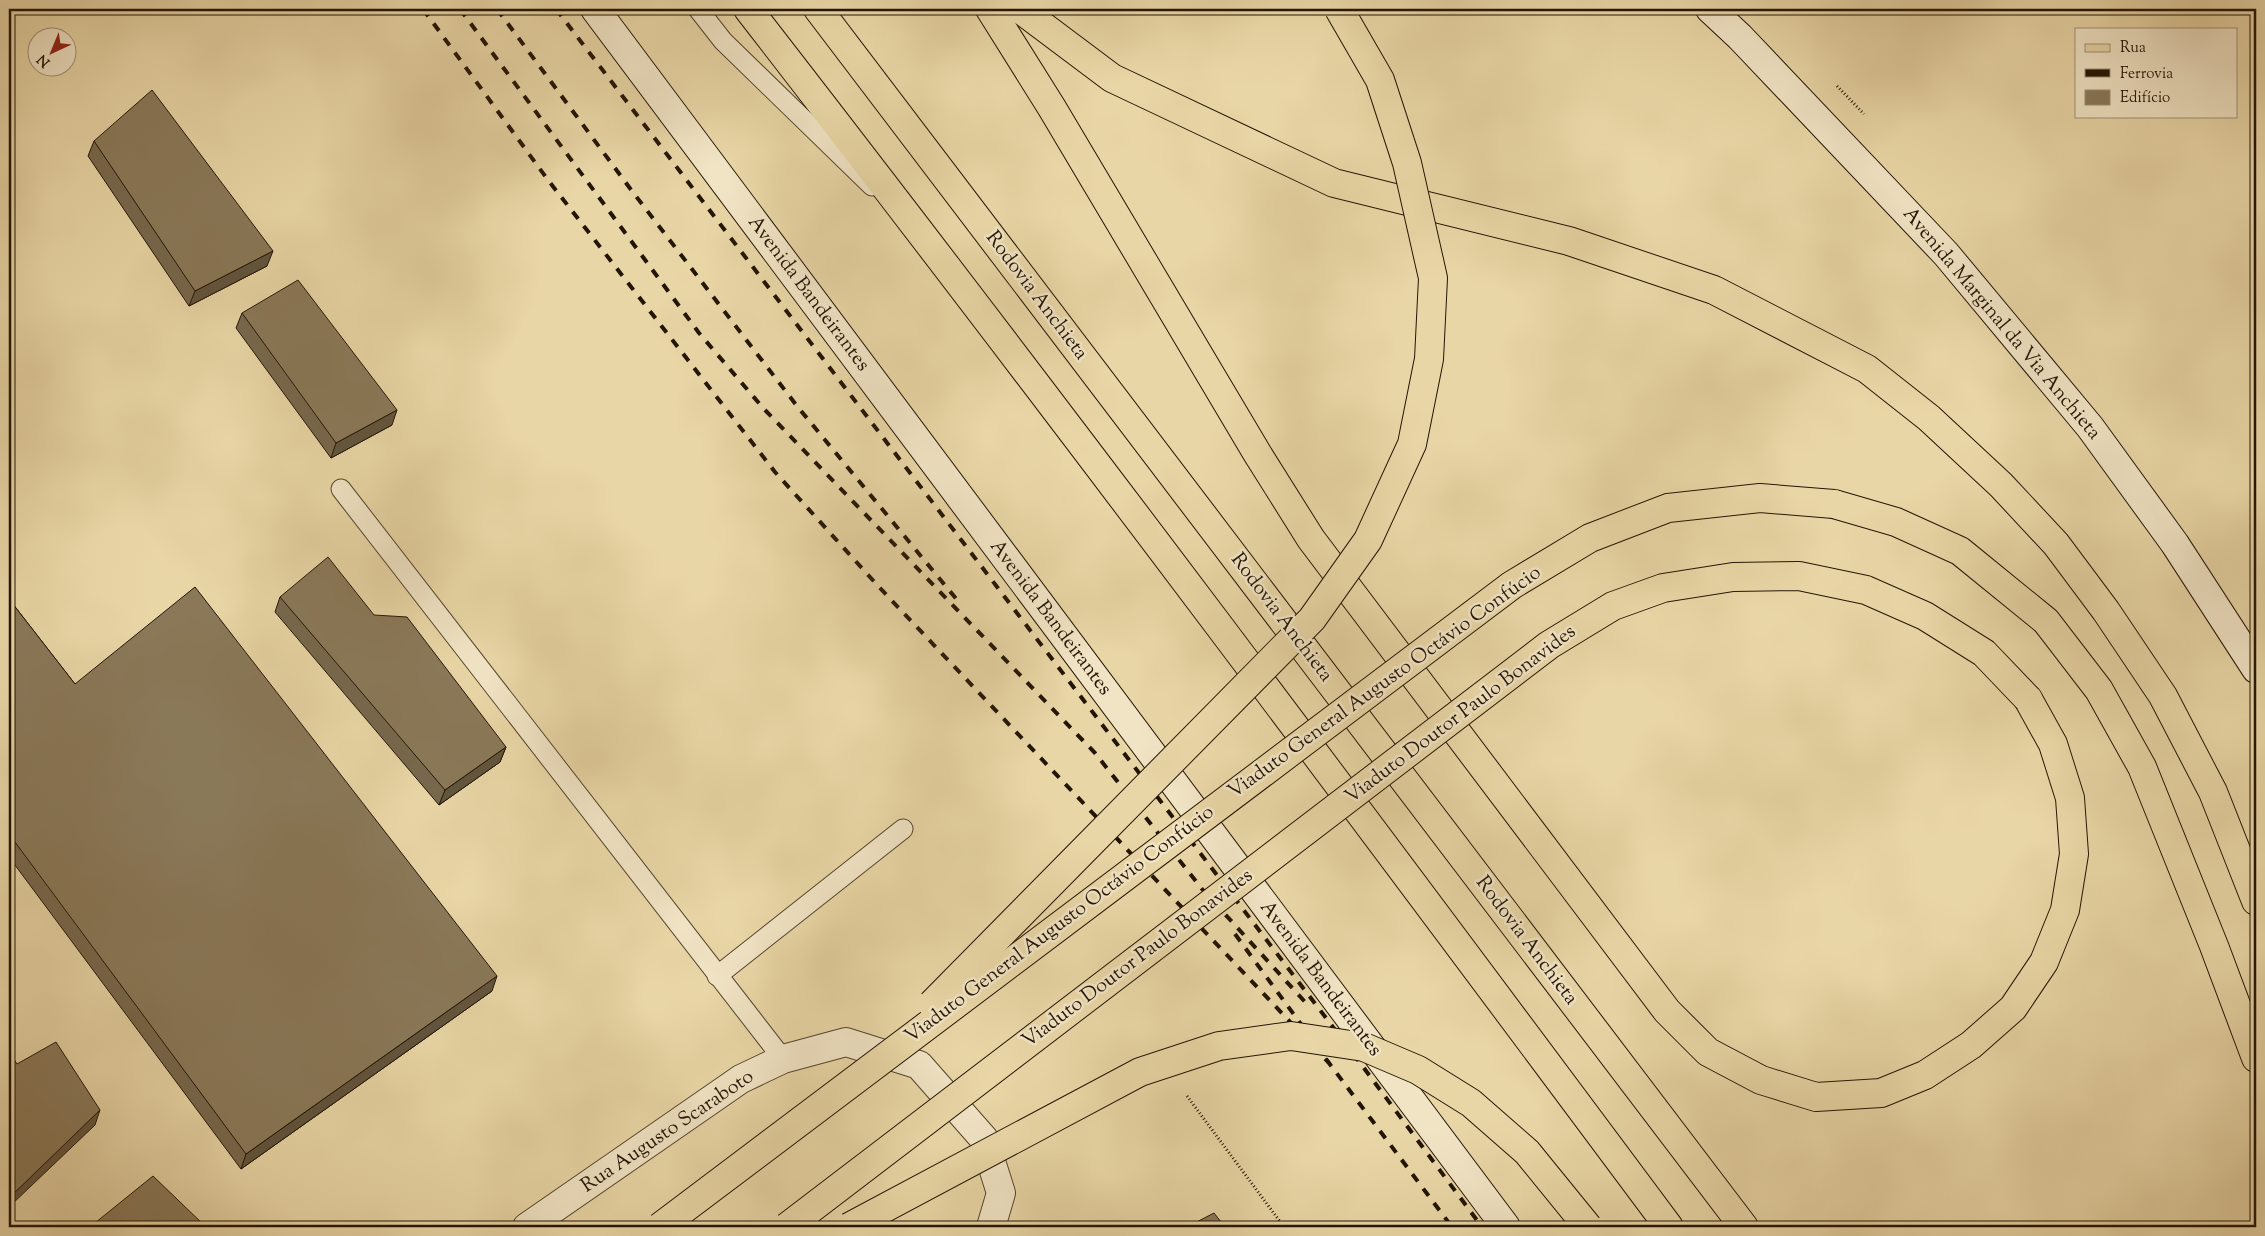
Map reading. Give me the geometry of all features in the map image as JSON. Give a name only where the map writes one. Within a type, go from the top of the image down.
[{"type":"main road","name":"Avenida Bandeirantes","points":[[595,9],[1506,1227]]},
{"type":"main road","points":[[748,9],[927,239],[1210,612],[1669,1227]]},
{"type":"main road","name":"Rodovia Anchieta","points":[[818,9],[1744,1227]]},
{"type":"main road","name":"Viaduto Doutor Paulo Bonavides","points":[[787,1227],[1549,644],[1613,606],[1662,588],[1733,576],[1799,576],[1866,590],[1926,616],[1984,653],[2028,699],[2053,744],[2070,798],[2074,854],[2065,910],[2044,962],[2013,1008],[1971,1045],[1925,1075],[1881,1093],[1816,1097],[1761,1080],[1708,1052],[1667,1011],[1311,539],[1257,453],[1052,108],[990,9]]},
{"type":"main road","points":[[1020,9],[1112,78],[1334,183],[1569,241],[1714,290],[1867,369],[1929,418],[2001,485],[2056,544],[2106,611],[2163,696],[2213,792],[2256,901]]},
{"type":"main road","points":[[867,1070],[1312,619],[1368,540],[1412,444],[1428,359],[1433,278],[1407,163],[1380,80],[1339,9]]},
{"type":"main road","name":"Avenida Marginal da Via Anchieta","points":[[1710,9],[1740,36],[1946,254],[2090,427],[2175,544],[2256,669]]},
{"type":"main road","name":"Viaduto General Augusto Octávio Confúcio","points":[[660,1227],[1512,585],[1590,538],[1668,508],[1760,498],[1834,504],[1896,522],[1960,551],[2046,621],[2099,690],[2142,767],[2214,946],[2256,1058]]},
{"type":"main road","points":[[848,1227],[1140,1072],[1220,1046],[1291,1036],[1364,1047],[1418,1070],[1471,1104],[1527,1152],[1588,1227]]},
{"type":"main road","name":"Rua Augusto Scaraboto","points":[[527,1227],[741,1079],[783,1059],[846,1042],[919,1065],[984,1139],[1001,1193],[991,1227]]},
{"type":"lane","points":[[698,9],[722,41],[927,239]]},
{"type":"lane","points":[[341,489],[783,1059]]},
{"type":"lane","points":[[717,976],[902,829]]},
{"type":"path","points":[[1186,1096],[1284,1227]]},
{"type":"building","points":[[152,90],[273,251],[195,291],[94,141]]},
{"type":"building","points":[[298,280],[397,410],[336,443],[242,313]]},
{"type":"building","points":[[328,557],[374,615],[407,617],[506,747],[445,790],[280,597]]},
{"type":"building","points":[[195,587],[497,976],[246,1154],[9,834],[9,599],[75,684]]},
{"type":"building","points":[[56,1042],[100,1110],[9,1198],[9,1052],[17,1064]]},
{"type":"building","points":[[153,1176],[206,1227],[90,1227]]},
{"type":"building","points":[[1214,1213],[1225,1227],[1187,1227]]},
{"type":"railway","points":[[423,9],[548,180],[775,472],[879,587],[1329,1063]]},
{"type":"railway","points":[[460,9],[699,333],[764,409],[1095,753],[1202,889],[1306,1003]]},
{"type":"railway","points":[[497,9],[632,191],[797,406],[958,601]]},
{"type":"railway","points":[[556,9],[1352,1052],[1482,1227]]},
{"type":"railway","points":[[1235,934],[1303,1027]]},
{"type":"railway","points":[[1326,1059],[1452,1227]]}]
